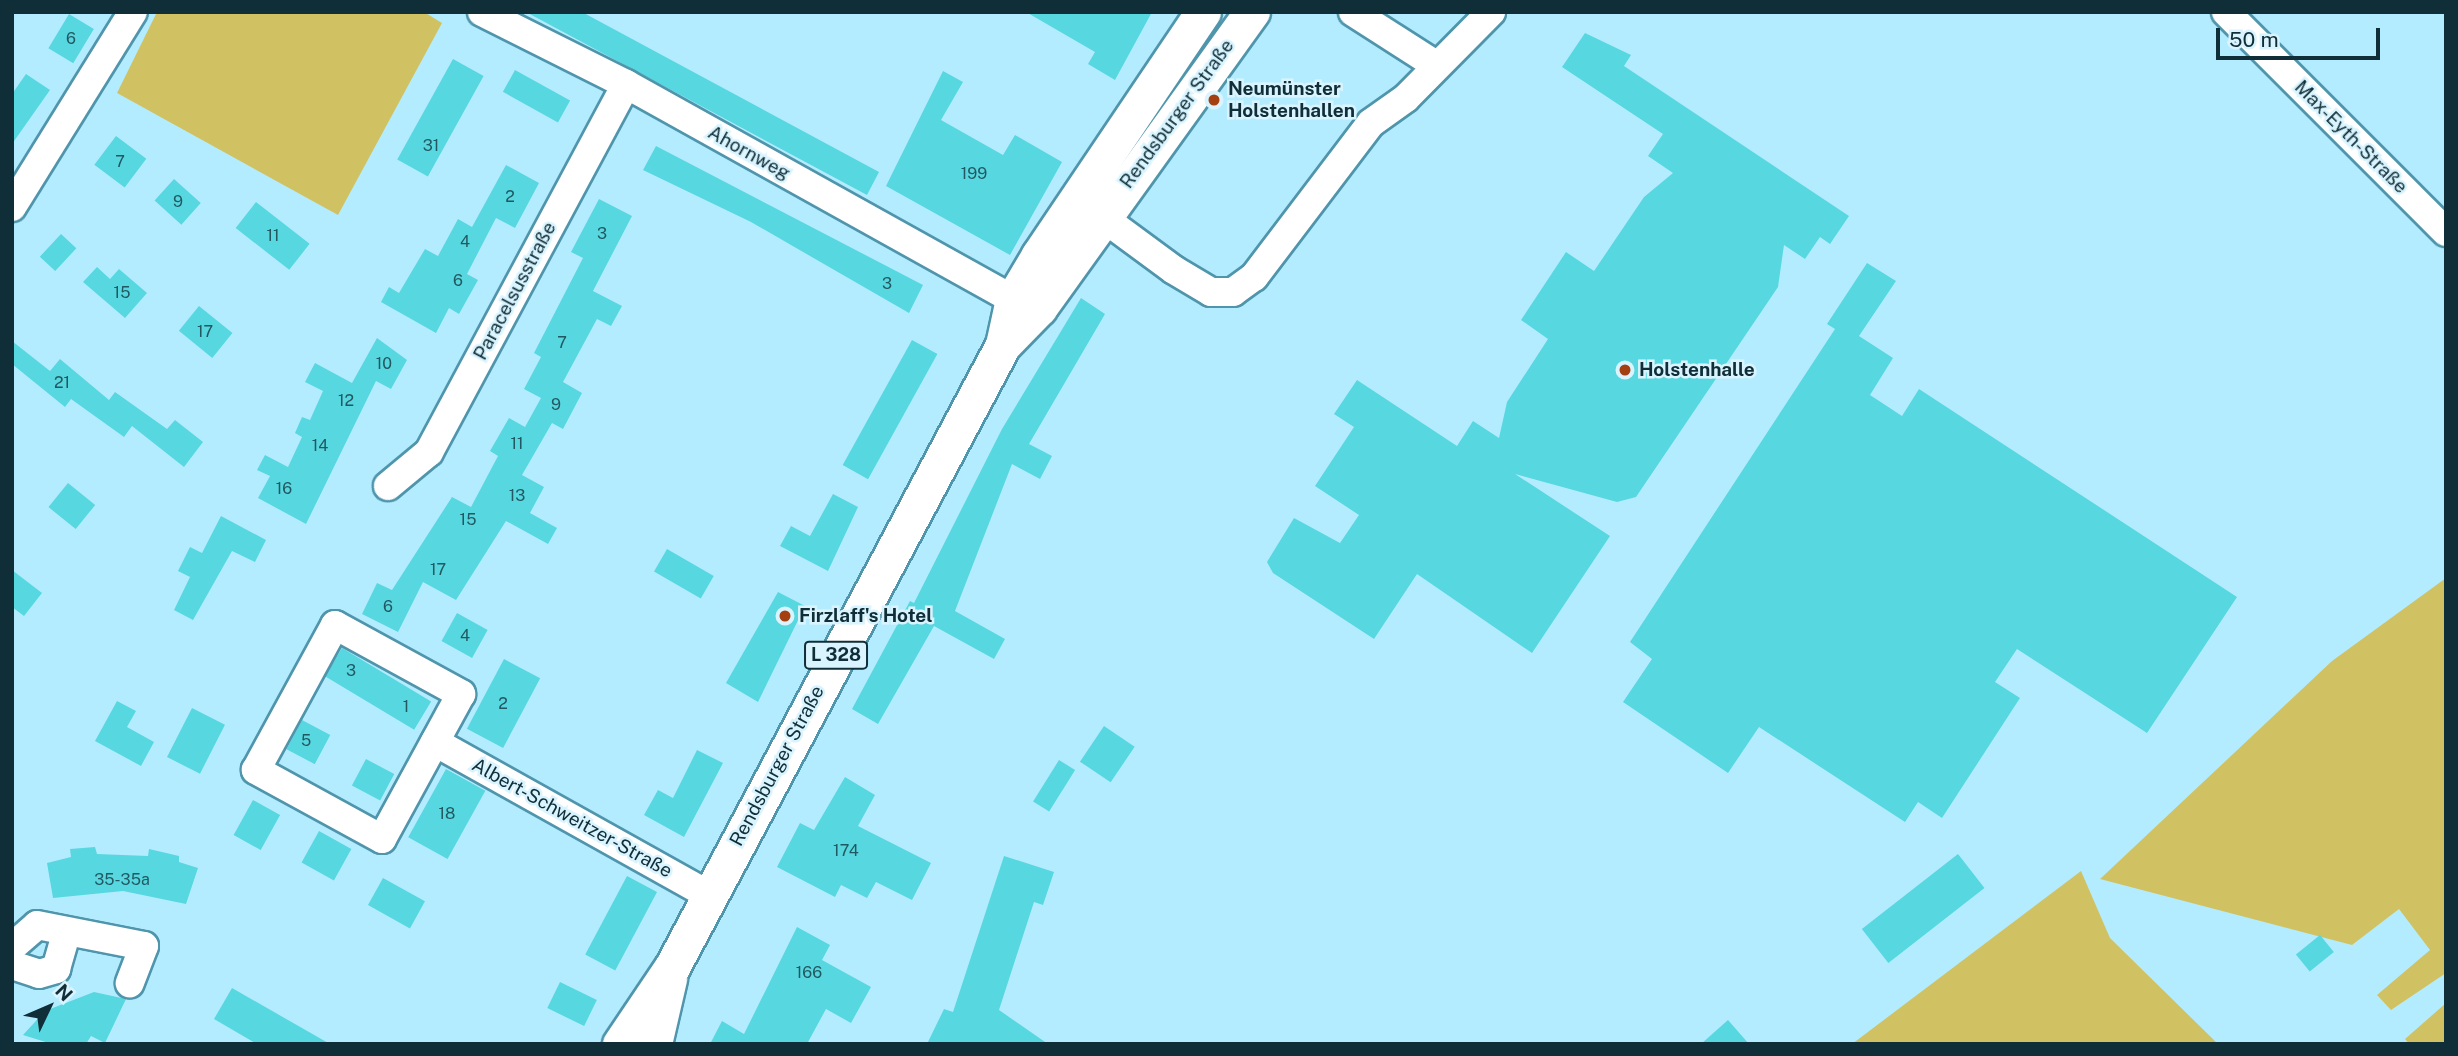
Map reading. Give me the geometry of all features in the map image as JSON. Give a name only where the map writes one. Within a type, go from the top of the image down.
[{"type":"main road","name":"Rendsburger Straße","points":[[620,1044],[672,967],[1003,345],[1013,299],[1103,155],[1203,12]]},
{"type":"main road","name":"Rendsburger Straße","points":[[1003,345],[1039,308],[1252,12]]},
{"type":"main road","name":"Rendsburger Straße","points":[[654,1044],[672,967]]},
{"type":"street","points":[[12,207],[133,12]]},
{"type":"street","name":"Ahornweg","points":[[482,12],[626,84],[1013,299]]},
{"type":"street","points":[[1353,12],[1436,65]]},
{"type":"street","points":[[1053,232],[1102,217],[1198,286],[1233,292],[1254,277],[1371,122],[1491,12]]},
{"type":"street","name":"Max-Eyth-Straße","points":[[2226,12],[2446,232]]},
{"type":"street","name":"Paracelsusstraße","points":[[388,486],[429,452],[626,84]]},
{"type":"street","name":"Rendsburger Straße","points":[[1102,217],[1096,202],[1103,155]]},
{"type":"street","points":[[335,625],[461,694],[435,742],[382,839],[256,770],[335,625]]},
{"type":"street","name":"Albert-Schweitzer-Straße","points":[[435,742],[709,895]]},
{"type":"street","points":[[12,947],[37,925],[66,935],[144,946],[130,983]]},
{"type":"street","points":[[12,965],[39,974],[56,969],[66,935]]},
{"type":"shaded area","points":[[157,12],[424,12],[442,23],[338,215],[117,93]]},
{"type":"shaded area","points":[[2446,578],[2446,973],[2391,1010],[2377,995],[2430,950],[2399,909],[2352,945],[2100,879],[2332,661]]},
{"type":"shaded area","points":[[2081,871],[2110,938],[2218,1044],[1852,1044]]},
{"type":"shaded area","points":[[2446,1003],[2446,1044],[2409,1044],[2405,1039]]},
{"type":"building","points":[[526,12],[582,12],[879,172],[867,195]]},
{"type":"building","points":[[1026,12],[1152,12],[1115,80],[1088,64],[1095,52]]},
{"type":"building","points":[[69,14],[94,29],[73,63],[48,48]]},
{"type":"building","points":[[1585,33],[1631,55],[1624,66],[1849,216],[1830,244],[1820,237],[1805,259],[1784,245],[1778,287],[1636,497],[1617,502],[1515,474],[1610,536],[1532,653],[1417,574],[1374,639],[1273,573],[1267,562],[1294,518],[1340,543],[1359,515],[1315,486],[1354,427],[1334,414],[1357,380],[1457,446],[1473,421],[1499,438],[1507,402],[1548,339],[1521,320],[1566,252],[1594,271],[1644,197],[1673,173],[1648,156],[1663,134],[1562,67]]},
{"type":"building","points":[[453,59],[484,76],[428,177],[397,160]]},
{"type":"building","points":[[515,70],[570,101],[558,122],[503,92]]},
{"type":"building","points":[[943,71],[963,82],[941,120],[1003,155],[1015,135],[1062,162],[1010,255],[886,186]]},
{"type":"building","points":[[26,74],[50,90],[12,144],[12,94]]},
{"type":"building","points":[[116,136],[146,159],[125,188],[94,165]]},
{"type":"building","points":[[656,146],[923,285],[909,313],[751,222],[643,170]]},
{"type":"building","points":[[506,165],[539,183],[515,228],[496,218],[467,274],[478,280],[459,314],[449,308],[436,333],[381,302],[389,287],[399,293],[425,249],[438,256],[458,219],[472,227]]},
{"type":"building","points":[[174,179],[201,203],[181,225],[155,201]]},
{"type":"building","points":[[599,199],[632,216],[593,291],[622,306],[611,326],[597,319],[563,382],[582,393],[563,429],[552,423],[522,475],[544,487],[530,513],[557,528],[548,544],[506,521],[456,600],[423,582],[398,632],[362,614],[377,583],[392,590],[452,497],[471,507],[498,456],[490,451],[509,418],[525,427],[541,398],[524,389],[541,357],[534,353],[583,258],[571,252]]},
{"type":"building","points":[[256,202],[310,244],[289,270],[236,228]]},
{"type":"building","points":[[61,234],[76,248],[55,271],[40,257]]},
{"type":"building","points":[[1867,263],[1896,281],[1859,336],[1893,358],[1870,395],[1902,416],[1919,389],[2237,597],[2147,733],[2017,649],[1995,682],[2020,698],[1942,818],[1918,802],[1905,822],[1759,727],[1728,773],[1623,702],[1652,659],[1630,642],[1835,329],[1827,324]]},
{"type":"building","points":[[97,267],[110,279],[119,269],[147,293],[125,318],[83,282]]},
{"type":"building","points":[[1081,298],[1105,314],[1029,444],[1052,456],[1040,479],[1012,464],[955,611],[1005,639],[994,659],[934,626],[878,724],[852,709],[910,601],[914,603],[1002,429]]},
{"type":"building","points":[[199,306],[232,333],[212,358],[179,331]]},
{"type":"building","points":[[377,338],[407,360],[391,389],[376,381],[306,524],[258,498],[270,476],[257,470],[265,455],[288,467],[302,437],[295,433],[302,417],[310,420],[323,391],[305,382],[315,363],[352,383]]},
{"type":"building","points":[[912,340],[937,354],[868,479],[843,465]]},
{"type":"building","points":[[12,341],[50,371],[60,359],[109,400],[115,392],[167,429],[175,420],[203,442],[184,467],[132,426],[124,437],[71,399],[65,407],[12,364]]},
{"type":"building","points":[[68,483],[95,505],[76,529],[48,507]]},
{"type":"building","points":[[833,494],[858,507],[828,571],[780,546],[791,526],[810,536]]},
{"type":"building","points":[[221,516],[266,540],[255,562],[232,551],[193,620],[174,610],[190,577],[178,571],[190,547],[202,553]]},
{"type":"building","points":[[667,549],[714,576],[701,599],[654,572]]},
{"type":"building","points":[[12,570],[42,593],[24,616],[12,607]]},
{"type":"building","points":[[778,592],[805,606],[758,702],[726,683]]},
{"type":"building","points":[[457,613],[488,630],[472,658],[441,641]]},
{"type":"building","points":[[342,648],[431,702],[414,730],[325,676]]},
{"type":"building","points":[[504,659],[540,678],[503,748],[467,729]]},
{"type":"building","points":[[117,701],[136,711],[127,727],[154,742],[141,766],[95,741]]},
{"type":"building","points":[[192,708],[225,725],[200,774],[167,757]]},
{"type":"building","points":[[302,720],[330,735],[315,764],[287,749]]},
{"type":"building","points":[[1104,726],[1135,747],[1111,782],[1080,762]]},
{"type":"building","points":[[697,750],[723,763],[684,837],[644,815],[658,790],[673,798]]},
{"type":"building","points":[[366,759],[394,774],[380,801],[352,785]]},
{"type":"building","points":[[1059,760],[1075,770],[1049,812],[1033,802]]},
{"type":"building","points":[[446,769],[485,791],[448,859],[408,837]]},
{"type":"building","points":[[845,777],[875,795],[858,826],[931,863],[912,900],[876,882],[867,898],[841,885],[835,897],[777,867],[800,823],[814,830]]},
{"type":"building","points":[[253,800],[280,815],[261,850],[234,835]]},
{"type":"building","points":[[319,831],[351,849],[334,880],[302,862]]},
{"type":"building","points":[[95,847],[97,854],[148,856],[149,849],[179,856],[179,862],[198,868],[186,904],[123,891],[53,898],[47,863],[71,857],[70,849]]},
{"type":"building","points":[[1958,854],[1984,888],[1888,963],[1862,929]]},
{"type":"building","points":[[1004,856],[1054,872],[1043,905],[1034,902],[999,1010],[1048,1044],[927,1044],[944,1009],[953,1012]]},
{"type":"building","points":[[627,876],[657,892],[615,971],[585,955]]},
{"type":"building","points":[[383,878],[425,901],[410,928],[368,905]]},
{"type":"building","points":[[797,927],[830,945],[822,960],[871,987],[851,1023],[826,1009],[807,1044],[710,1044],[722,1021],[744,1034]]},
{"type":"building","points":[[2320,935],[2334,952],[2310,972],[2296,955]]},
{"type":"building","points":[[560,982],[597,1000],[584,1026],[547,1008]]},
{"type":"building","points":[[232,988],[330,1044],[257,1044],[214,1019]]},
{"type":"building","points":[[94,992],[126,999],[105,1043],[91,1036],[86,1044],[52,1044],[23,1035],[45,1011]]},
{"type":"building","points":[[1728,1020],[1749,1044],[1701,1044]]},
{"type":"place","name":"Neumünster Holstenhallen","points":[[1214,100]]},
{"type":"place","name":"Holstenhalle","points":[[1625,370]]},
{"type":"place","name":"Firzlaff's Hotel","points":[[785,616]]}]
